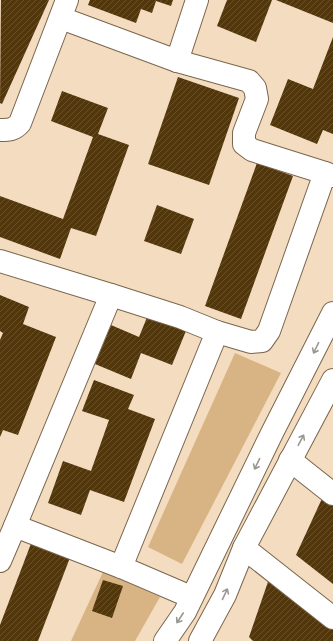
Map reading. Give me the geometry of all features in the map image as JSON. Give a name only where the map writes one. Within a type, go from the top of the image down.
[{"type":"street","points":[[177,61],[198,0]]},
{"type":"street","points":[[0,130],[15,129],[20,123],[64,9],[177,61],[249,81],[255,88],[257,99],[244,133],[244,144],[252,150],[329,174],[269,331],[262,341],[251,342],[217,332],[180,317],[0,261]]},
{"type":"street","points":[[0,560],[111,295]]},
{"type":"street","points":[[165,641],[185,612],[191,597],[333,313]]},
{"type":"street","points":[[121,567],[217,332]]},
{"type":"street","points":[[206,639],[244,548],[333,380]]},
{"type":"street","points":[[290,460],[333,494]]},
{"type":"street","points":[[15,526],[121,567],[191,597]]},
{"type":"street","points":[[244,548],[333,618]]},
{"type":"shaded area","points":[[235,353],[281,373],[182,564],[148,547]]},
{"type":"shaded area","points":[[103,572],[160,597],[135,641],[71,641]]},
{"type":"building","points":[[1,0],[49,0],[2,104],[0,103]]},
{"type":"building","points":[[90,0],[173,0],[171,6],[156,1],[152,13],[141,9],[136,23],[88,5]]},
{"type":"building","points":[[227,0],[272,0],[256,42],[217,26]]},
{"type":"building","points":[[276,0],[333,0],[333,23]]},
{"type":"building","points":[[333,37],[333,134],[323,130],[317,144],[270,125],[288,79],[313,89]]},
{"type":"building","points":[[178,77],[239,98],[209,185],[148,164]]},
{"type":"building","points":[[62,91],[108,108],[98,134],[129,145],[96,236],[71,228],[60,259],[0,237],[0,196],[63,219],[93,137],[51,121]]},
{"type":"building","points":[[257,163],[293,176],[241,319],[205,306]]},
{"type":"building","points":[[157,205],[194,219],[181,254],[144,241]]},
{"type":"building","points":[[0,295],[29,307],[23,324],[56,337],[18,435],[3,430],[0,437],[0,340],[3,333],[0,331]]},
{"type":"building","points":[[150,310],[188,326],[172,365],[141,353],[131,379],[95,364],[111,325],[139,337]]},
{"type":"building","points":[[94,380],[134,395],[128,409],[155,419],[124,502],[90,490],[81,515],[48,503],[63,461],[91,471],[109,420],[82,411]]},
{"type":"building","points":[[325,492],[333,498],[333,584],[296,555]]},
{"type":"building","points":[[32,541],[71,555],[38,641],[0,641],[0,625]]},
{"type":"building","points":[[271,573],[333,620],[333,641],[253,641],[249,637]]},
{"type":"building","points":[[103,580],[123,586],[112,618],[92,611]]}]
